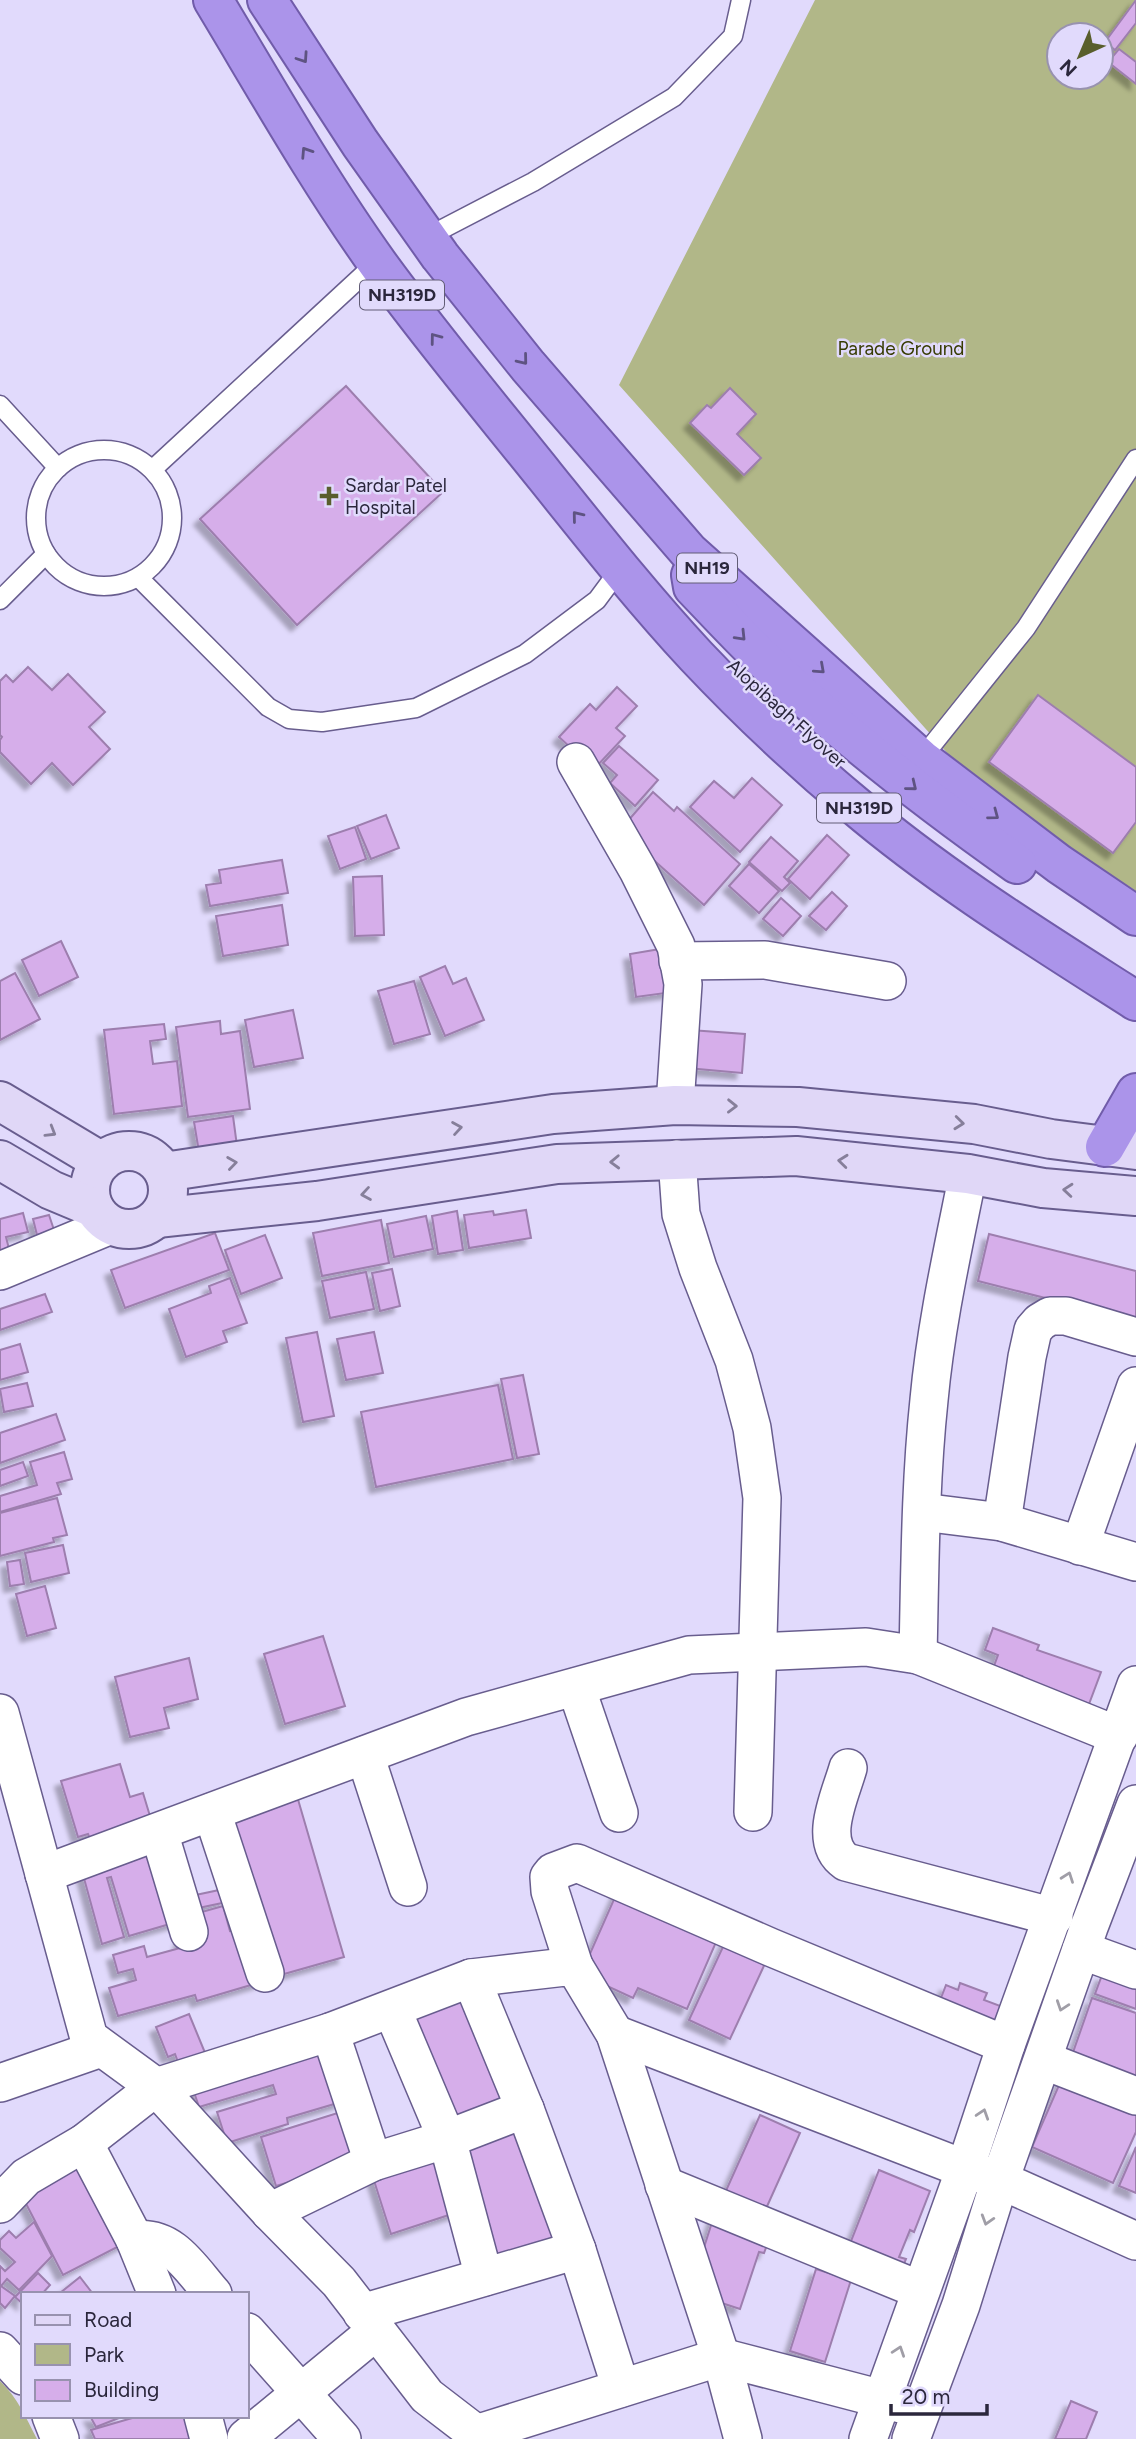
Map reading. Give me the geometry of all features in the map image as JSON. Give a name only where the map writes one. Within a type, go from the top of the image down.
[{"type":"highway","name":"NH319D","points":[[213,0],[287,123],[377,262],[452,360],[665,573]]},
{"type":"highway","name":"NH319D","points":[[267,0],[390,186],[528,366],[665,573],[697,657],[779,738],[853,804],[948,877],[1136,1001]]},
{"type":"highway","points":[[348,217],[390,186]]},
{"type":"highway","name":"NH19","points":[[665,573],[751,607],[921,759]]},
{"type":"highway","name":"Alopibagh Flyover","points":[[665,573],[849,736],[956,821],[1136,945]]},
{"type":"highway","name":"Alopibagh Flyover","points":[[665,573],[747,679],[816,742],[926,834],[1003,890],[1136,979]]},
{"type":"highway","points":[[921,759],[1059,864],[1136,916]]},
{"type":"highway","points":[[1120,1149],[1122,1121],[1136,1093]]},
{"type":"main road","points":[[0,1101],[102,1162]]},
{"type":"main road","points":[[164,1172],[552,1114],[675,1105],[797,1107],[974,1124],[1120,1149]]},
{"type":"main road","points":[[401,1137],[410,1186]]},
{"type":"main road","points":[[0,1160],[103,1217],[136,1229],[157,1218],[168,1197],[168,1184],[157,1163],[147,1155],[135,1152],[111,1155],[102,1162],[91,1184],[90,1196],[103,1217]]},
{"type":"main road","points":[[157,1218],[317,1201],[557,1164],[796,1156],[968,1174],[1043,1188],[1136,1196]]},
{"type":"street","points":[[576,762],[638,870],[676,946],[683,984],[675,1105]]},
{"type":"street","points":[[678,961],[765,960],[887,981]]},
{"type":"street","points":[[677,1159],[681,1214],[698,1268],[734,1360],[752,1428],[762,1498],[754,1812]]},
{"type":"street","points":[[918,1655],[929,1397],[949,1269],[968,1174]]},
{"type":"street","points":[[0,1271],[103,1217]]},
{"type":"street","points":[[1002,1522],[1033,1330],[1051,1316],[1066,1316],[1136,1337]]},
{"type":"street","points":[[1080,1546],[1136,1386]]},
{"type":"street","points":[[922,1512],[1002,1522],[1136,1562]]},
{"type":"street","points":[[44,1874],[466,1717],[689,1655],[866,1647],[918,1655],[1119,1736]]},
{"type":"street","points":[[868,2439],[1136,1685]]},
{"type":"street","points":[[576,1687],[619,1813]]},
{"type":"street","points":[[0,1713],[8,1773],[44,1874],[89,2038],[156,2087],[270,2213],[339,2282],[428,2396],[479,2437],[721,2357],[882,2398],[916,2424],[961,2305],[1000,2180],[1081,1950],[1136,1804]]},
{"type":"street","points":[[365,1755],[408,1887]]},
{"type":"street","points":[[848,1768],[832,1826],[833,1845],[838,1857],[846,1863],[1054,1917]]},
{"type":"street","points":[[212,1812],[265,1973]]},
{"type":"street","points":[[159,1832],[190,1932]]},
{"type":"street","points":[[743,2439],[721,2357],[615,2034],[574,1966],[550,1891],[549,1877],[553,1872],[578,1863],[770,1947],[1006,2045]]},
{"type":"street","points":[[177,1889],[234,1878]]},
{"type":"street","points":[[1081,1950],[1136,1970]]},
{"type":"street","points":[[0,2204],[26,2176],[84,2143],[156,2087],[330,2032],[471,1978],[574,1966]]},
{"type":"street","points":[[471,1978],[526,2109],[577,2250],[621,2388]]},
{"type":"street","points":[[393,2009],[447,2139],[484,2277]]},
{"type":"street","points":[[330,2032],[373,2162]]},
{"type":"street","points":[[615,2034],[965,2169],[1000,2180],[1136,2241]]},
{"type":"street","points":[[0,2083],[101,2048]]},
{"type":"street","points":[[1043,2060],[1136,2096]]},
{"type":"street","points":[[270,2213],[373,2162],[447,2139],[526,2109]]},
{"type":"street","points":[[84,2143],[135,2240],[156,2292]]},
{"type":"street","points":[[664,2185],[920,2290]]},
{"type":"street","points":[[135,2240],[156,2240],[176,2251],[211,2292]]},
{"type":"street","points":[[240,2431],[300,2393],[369,2322],[484,2277],[577,2250]]},
{"type":"street","points":[[248,2333],[342,2439]]},
{"type":"street","points":[[0,2351],[21,2374]]},
{"type":"street","points":[[52,2418],[60,2439]]},
{"type":"street","points":[[204,2418],[209,2439]]},
{"type":"lane","points":[[427,237],[533,182],[674,97],[733,36],[741,0]]},
{"type":"lane","points":[[153,469],[377,262]]},
{"type":"lane","points":[[0,405],[58,468]]},
{"type":"lane","points":[[92,450],[114,450],[135,456],[153,469],[165,486],[172,506],[173,527],[167,547],[155,564],[139,578],[119,585],[98,587],[78,581],[60,570],[46,554],[37,533],[36,511],[41,490],[58,468],[71,457],[92,450]]},
{"type":"lane","points":[[921,759],[1026,628],[1136,459]]},
{"type":"lane","points":[[0,600],[46,554]]},
{"type":"lane","points":[[139,578],[268,707],[289,719],[321,722],[416,708],[525,654],[597,600],[665,573]]},
{"type":"green space","name":"Parade Ground","points":[[815,0],[1136,0],[1136,898],[1032,848],[619,385]]},
{"type":"green space","points":[[0,2381],[17,2401],[21,2408],[21,2418],[26,2418],[37,2439],[0,2439]]},
{"type":"building","points":[[1136,0],[1136,23],[1115,50],[1115,28]]},
{"type":"building","points":[[1119,49],[1136,62],[1136,84],[1115,68],[1115,54]]},
{"type":"building","points":[[346,386],[443,492],[297,625],[200,519]]},
{"type":"building","points":[[730,388],[756,414],[737,434],[761,458],[744,475],[690,423],[707,405],[711,408]]},
{"type":"building","points":[[28,667],[52,690],[68,674],[105,712],[89,727],[110,749],[73,785],[52,763],[31,784],[0,752],[0,681],[6,675],[13,682]]},
{"type":"building","points":[[617,687],[637,706],[616,728],[625,736],[594,769],[559,737],[590,704],[596,710]]},
{"type":"building","points":[[1038,695],[1136,767],[1136,822],[1113,853],[989,762]]},
{"type":"building","points":[[619,746],[658,780],[635,806],[610,783],[617,775],[603,763]]},
{"type":"building","points":[[752,778],[782,805],[740,852],[690,807],[714,781],[734,798]]},
{"type":"building","points":[[653,792],[674,811],[677,807],[740,864],[704,905],[620,830]]},
{"type":"building","points":[[386,815],[399,848],[371,859],[357,826]]},
{"type":"building","points":[[355,827],[366,859],[340,869],[328,836]]},
{"type":"building","points":[[827,835],[849,855],[810,899],[788,879]]},
{"type":"building","points":[[771,837],[798,861],[784,877],[790,883],[782,891],[749,862]]},
{"type":"building","points":[[282,860],[288,893],[210,906],[206,885],[221,883],[219,870]]},
{"type":"building","points":[[749,864],[779,891],[759,913],[729,886]]},
{"type":"building","points":[[382,876],[384,935],[355,936],[353,877]]},
{"type":"building","points":[[832,892],[847,906],[826,930],[809,916]]},
{"type":"building","points":[[781,898],[801,916],[783,936],[763,919]]},
{"type":"building","points":[[282,905],[288,945],[223,956],[216,916]]},
{"type":"building","points":[[61,941],[78,977],[39,996],[22,960]]},
{"type":"building","points":[[666,948],[673,992],[636,997],[630,954]]},
{"type":"building","points":[[445,966],[453,984],[466,978],[484,1020],[445,1036],[420,977]]},
{"type":"building","points":[[15,973],[40,1019],[0,1040],[0,981]]},
{"type":"building","points":[[414,981],[430,1034],[394,1044],[378,991]]},
{"type":"building","points":[[293,1010],[303,1058],[254,1067],[245,1020]]},
{"type":"building","points":[[220,1021],[221,1034],[240,1031],[250,1109],[188,1117],[176,1027]]},
{"type":"building","points":[[164,1024],[166,1039],[150,1041],[153,1064],[177,1061],[182,1106],[114,1114],[104,1030]]},
{"type":"building","points":[[690,1030],[745,1034],[742,1073],[687,1068]]},
{"type":"building","points":[[233,1116],[237,1146],[199,1152],[194,1122]]},
{"type":"building","points":[[526,1210],[531,1238],[469,1248],[464,1215],[493,1211],[494,1215]]},
{"type":"building","points":[[457,1211],[463,1250],[438,1254],[432,1216]]},
{"type":"building","points":[[23,1213],[28,1232],[6,1237],[12,1261],[0,1264],[0,1219]]},
{"type":"building","points":[[49,1215],[54,1230],[37,1235],[33,1219]]},
{"type":"building","points":[[426,1216],[433,1249],[394,1257],[387,1224]]},
{"type":"building","points":[[381,1220],[389,1263],[322,1276],[313,1233]]},
{"type":"building","points":[[215,1233],[229,1270],[125,1308],[111,1270]]},
{"type":"building","points":[[989,1234],[1136,1271],[1136,1321],[978,1281]]},
{"type":"building","points":[[265,1235],[282,1278],[241,1294],[225,1250]]},
{"type":"building","points":[[392,1269],[400,1306],[380,1311],[372,1273]]},
{"type":"building","points":[[366,1272],[374,1309],[330,1318],[322,1281]]},
{"type":"building","points":[[230,1278],[247,1323],[223,1331],[227,1342],[186,1357],[169,1309],[211,1293],[209,1286]]},
{"type":"building","points":[[45,1294],[52,1312],[0,1330],[0,1309]]},
{"type":"building","points":[[317,1332],[334,1416],[303,1422],[286,1338]]},
{"type":"building","points":[[374,1332],[383,1373],[346,1380],[337,1339]]},
{"type":"building","points":[[20,1344],[28,1372],[0,1380],[0,1350]]},
{"type":"building","points":[[523,1375],[539,1454],[517,1458],[501,1379]]},
{"type":"building","points":[[27,1383],[33,1406],[4,1412],[0,1389]]},
{"type":"building","points":[[498,1385],[513,1459],[376,1487],[361,1412]]},
{"type":"building","points":[[56,1414],[65,1440],[0,1463],[0,1433]]},
{"type":"building","points":[[64,1452],[72,1479],[57,1483],[61,1494],[0,1512],[0,1496],[37,1485],[30,1462]]},
{"type":"building","points":[[23,1462],[28,1476],[0,1486],[0,1470]]},
{"type":"building","points":[[57,1498],[67,1535],[53,1538],[54,1542],[0,1556],[0,1513]]},
{"type":"building","points":[[63,1545],[69,1573],[31,1582],[25,1553]]},
{"type":"building","points":[[20,1560],[24,1584],[10,1586],[7,1562]]},
{"type":"building","points":[[45,1586],[56,1628],[27,1636],[16,1594]]},
{"type":"building","points":[[993,1628],[1039,1645],[1037,1650],[1101,1672],[1089,1704],[1020,1679],[1022,1676],[994,1666],[998,1655],[985,1650]]},
{"type":"building","points":[[323,1636],[345,1706],[285,1724],[264,1654]]},
{"type":"building","points":[[189,1658],[198,1699],[164,1708],[169,1728],[130,1737],[115,1677]]},
{"type":"building","points":[[120,1764],[130,1797],[143,1793],[153,1826],[92,1844],[88,1834],[78,1837],[61,1781]]},
{"type":"building","points":[[297,1796],[344,1957],[270,1978],[224,1818]]},
{"type":"building","points":[[158,1845],[180,1921],[129,1936],[111,1877],[107,1878],[124,1937],[102,1944],[82,1871]]},
{"type":"building","points":[[619,1888],[720,1933],[687,2009],[638,1988],[633,1998],[581,1974]]},
{"type":"building","points":[[224,1889],[227,1902],[189,1910],[186,1897]]},
{"type":"building","points":[[223,1906],[230,1931],[245,1927],[261,1982],[197,2001],[195,1995],[118,2016],[109,1988],[136,1980],[133,1969],[118,1973],[113,1955],[144,1946],[147,1957],[180,1948],[179,1944],[191,1915]]},
{"type":"building","points":[[728,1936],[769,1955],[730,2039],[689,2020]]},
{"type":"building","points":[[1102,1975],[1136,1987],[1136,2009],[1095,1994]]},
{"type":"building","points":[[960,1983],[987,1993],[984,2000],[1003,2007],[993,2033],[936,2011],[946,1985],[958,1990]]},
{"type":"building","points":[[472,1998],[508,2109],[447,2128],[411,2017]]},
{"type":"building","points":[[1092,1998],[1136,2013],[1136,2087],[1070,2061]]},
{"type":"building","points":[[189,2014],[208,2060],[181,2070],[175,2054],[168,2057],[156,2027]]},
{"type":"building","points":[[323,2043],[341,2102],[287,2118],[288,2124],[227,2143],[217,2112],[276,2094],[273,2085],[199,2107],[191,2083]]},
{"type":"building","points":[[1063,2076],[1136,2109],[1136,2132],[1113,2183],[1032,2147]]},
{"type":"building","points":[[344,2111],[360,2161],[276,2186],[261,2137]]},
{"type":"building","points":[[760,2115],[800,2133],[760,2222],[720,2204]]},
{"type":"building","points":[[525,2127],[560,2240],[492,2261],[456,2148]]},
{"type":"building","points":[[439,2146],[461,2211],[391,2234],[370,2168]]},
{"type":"building","points":[[1136,2147],[1136,2193],[1119,2186]]},
{"type":"building","points":[[83,2154],[127,2242],[63,2275],[21,2194]]},
{"type":"building","points":[[879,2170],[930,2191],[914,2232],[910,2230],[899,2257],[906,2259],[899,2276],[846,2254]]},
{"type":"building","points":[[714,2216],[771,2234],[764,2253],[759,2252],[740,2309],[697,2295],[700,2260]]},
{"type":"building","points":[[34,2222],[52,2256],[19,2290],[7,2279],[1,2286],[15,2296],[5,2308],[0,2303],[0,2266],[5,2271],[15,2262],[0,2248],[0,2240],[9,2231],[16,2238]]},
{"type":"building","points":[[816,2269],[851,2280],[825,2362],[790,2351]]},
{"type":"building","points":[[38,2273],[50,2285],[44,2292],[21,2292],[21,2302],[15,2297]]},
{"type":"building","points":[[80,2277],[91,2292],[61,2292]]},
{"type":"building","points":[[1071,2401],[1097,2412],[1086,2439],[1055,2439]]},
{"type":"building","points":[[91,2418],[119,2418],[96,2427]]},
{"type":"building","points":[[132,2418],[187,2418],[194,2439],[95,2439],[91,2430]]},
{"type":"place","name":"Sardar Patel Hospital","points":[[329,496]]}]
